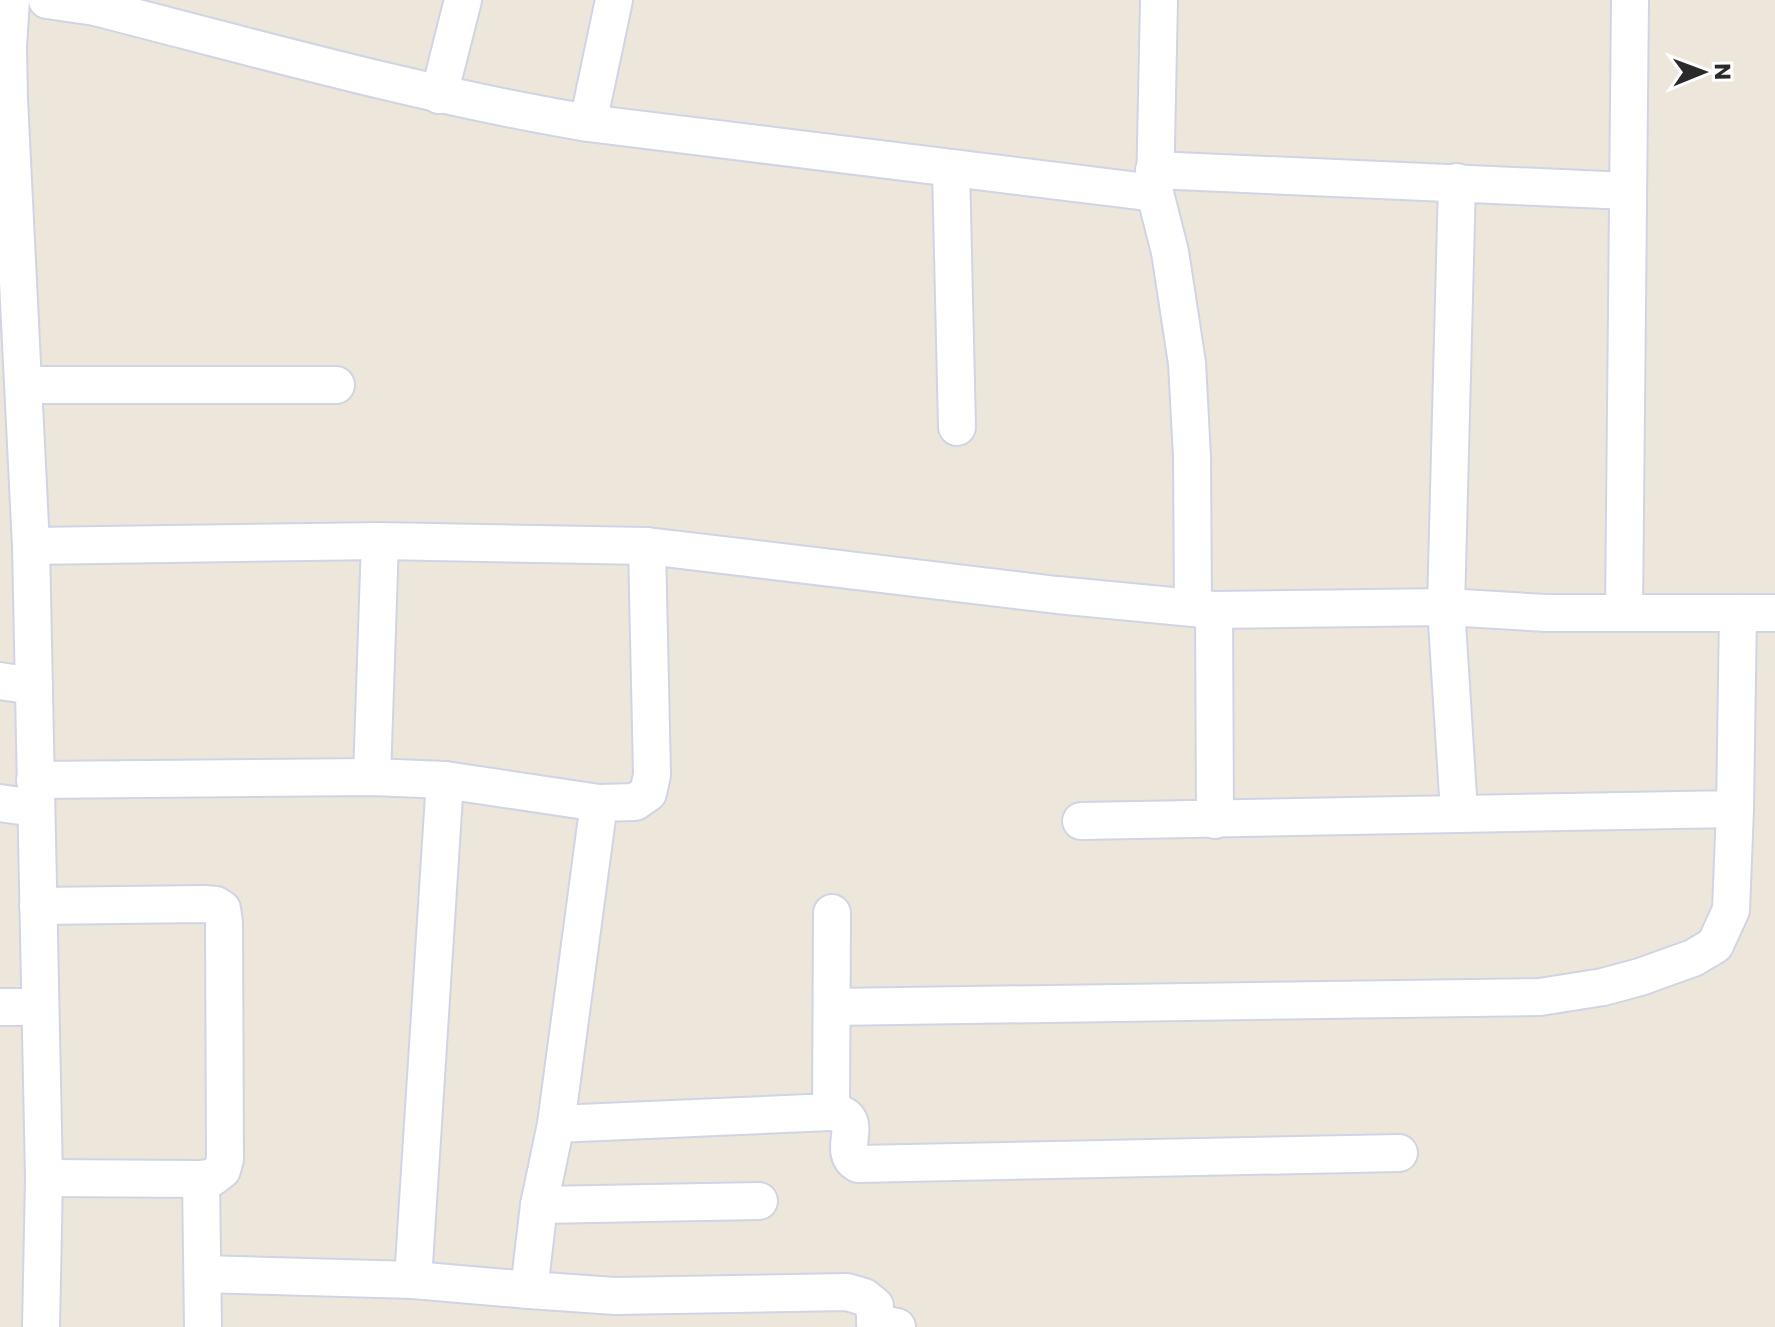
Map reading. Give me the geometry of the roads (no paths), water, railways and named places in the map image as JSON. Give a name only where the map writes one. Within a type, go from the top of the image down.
[{"type":"street","points":[[11,0],[9,99],[31,546],[17,684],[23,797],[38,906],[44,1178],[41,1327]]},
{"type":"street","points":[[47,0],[97,4],[439,95],[588,123],[951,168],[1154,181],[1457,182],[1628,191]]},
{"type":"street","points":[[439,95],[463,0]]},
{"type":"street","points":[[588,123],[614,0]]},
{"type":"street","points":[[1159,0],[1154,181],[1170,252],[1187,363],[1215,820]]},
{"type":"street","points":[[1624,613],[1630,0]]},
{"type":"street","points":[[951,168],[957,427]]},
{"type":"street","points":[[1457,182],[1446,607],[1459,812]]},
{"type":"street","points":[[23,385],[336,385]]},
{"type":"street","points":[[31,546],[380,541],[647,546],[1057,595],[1204,608],[1446,607],[1546,613],[1775,613]]},
{"type":"street","points":[[372,777],[380,541]]},
{"type":"street","points":[[23,797],[372,777],[445,780],[599,803],[635,802],[648,793],[652,775],[647,546]]},
{"type":"street","points":[[832,1007],[1540,997],[1603,987],[1693,958],[1715,945],[1731,910],[1738,613]]},
{"type":"street","points":[[413,1280],[445,780]]},
{"type":"street","points":[[529,1290],[539,1205],[556,1124],[599,803]]},
{"type":"street","points":[[1081,821],[1735,809]]},
{"type":"street","points":[[38,906],[204,904],[222,909],[225,1159],[222,1170],[213,1177],[201,1179],[44,1178]]},
{"type":"street","points":[[831,1112],[832,913]]},
{"type":"street","points":[[0,1007],[40,1007]]},
{"type":"street","points":[[556,1124],[843,1113],[850,1124],[849,1156],[852,1162],[858,1164],[1399,1153]]},
{"type":"street","points":[[201,1179],[203,1327]]},
{"type":"street","points":[[539,1205],[759,1201]]},
{"type":"street","points":[[203,1274],[413,1280],[529,1290],[615,1311],[847,1292],[864,1297],[875,1306],[882,1326]]}]
